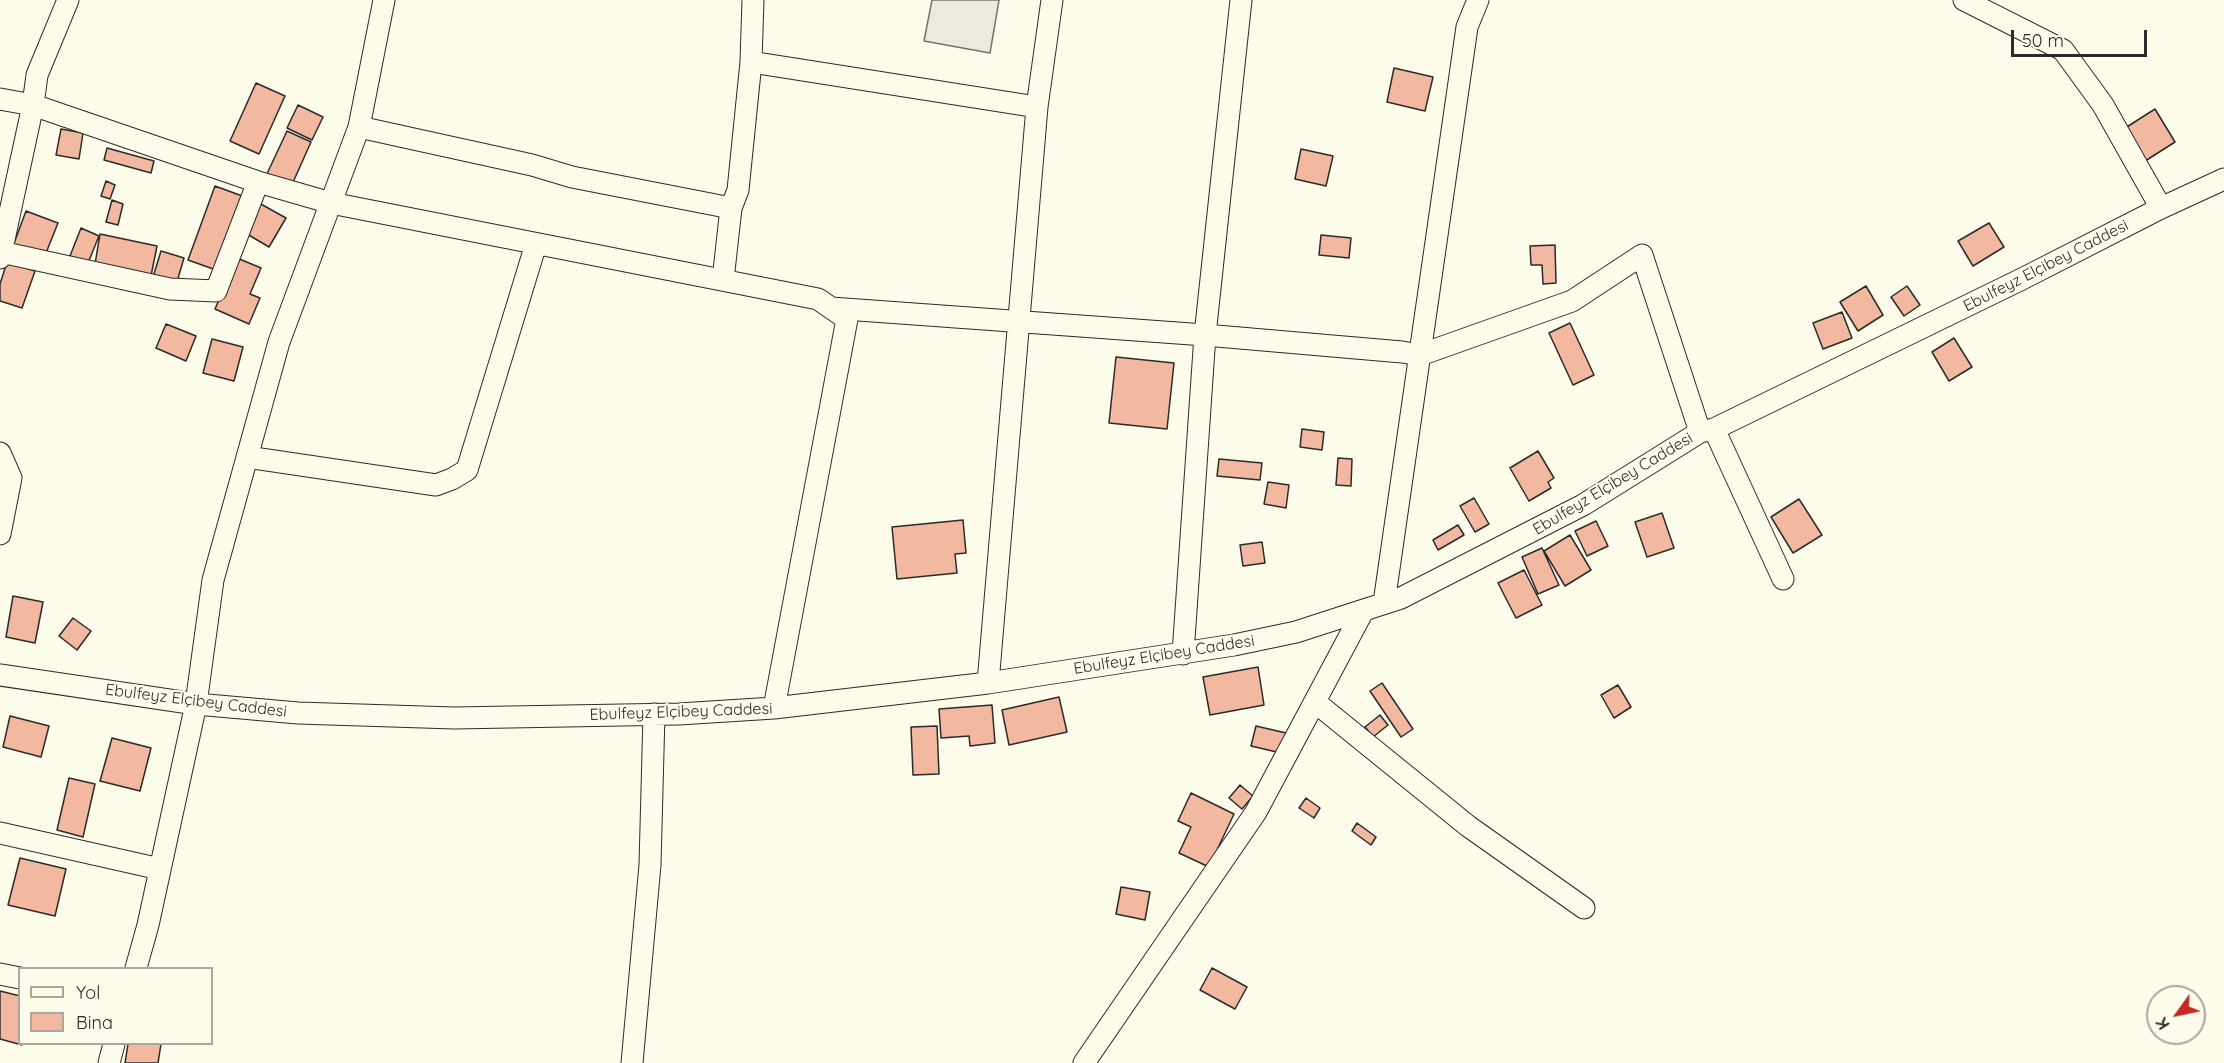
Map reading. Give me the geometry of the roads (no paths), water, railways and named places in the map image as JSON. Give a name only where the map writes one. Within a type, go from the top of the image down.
[{"type":"street","points":[[68,0],[37,75],[33,105],[1,255],[170,289],[216,291],[258,182]]},
{"type":"street","points":[[137,967],[148,926],[196,704],[213,580],[279,342],[359,127],[384,0]]},
{"type":"street","points":[[723,280],[731,208],[738,190],[751,62],[753,0]]},
{"type":"street","points":[[988,683],[1037,107],[1052,0]]},
{"type":"street","points":[[1183,654],[1205,335],[1241,0]]},
{"type":"street","points":[[1383,603],[1467,27],[1478,0]]},
{"type":"street","points":[[1964,0],[2063,50],[2103,105],[2161,208]]},
{"type":"street","points":[[751,62],[1037,107]]},
{"type":"street","points":[[0,99],[33,105],[258,182],[331,203],[818,299],[847,319],[774,708]]},
{"type":"street","points":[[359,127],[532,165],[572,177],[731,208]]},
{"type":"street","name":"Ebulfeyz Elçibey Caddesi","points":[[0,675],[196,704],[298,713],[454,718],[654,714],[774,708],[988,683],[1183,654],[1296,632],[1401,598],[1583,505],[1707,431],[2224,179]]},
{"type":"street","points":[[247,458],[436,485],[453,479],[467,470],[536,244]]},
{"type":"street","points":[[831,308],[1205,335],[1420,355],[1572,301],[1642,255],[1707,431],[1783,579]]},
{"type":"street","points":[[0,453],[11,478],[0,534]]},
{"type":"street","points":[[1084,1063],[1256,812],[1363,611]]},
{"type":"street","points":[[1315,702],[1468,825],[1584,908]]},
{"type":"street","points":[[632,1063],[650,865],[654,714]]},
{"type":"street","points":[[0,833],[160,869]]},
{"type":"street","points":[[0,974],[18,978]]},
{"type":"street","points":[[109,1063],[114,1045]]}]
